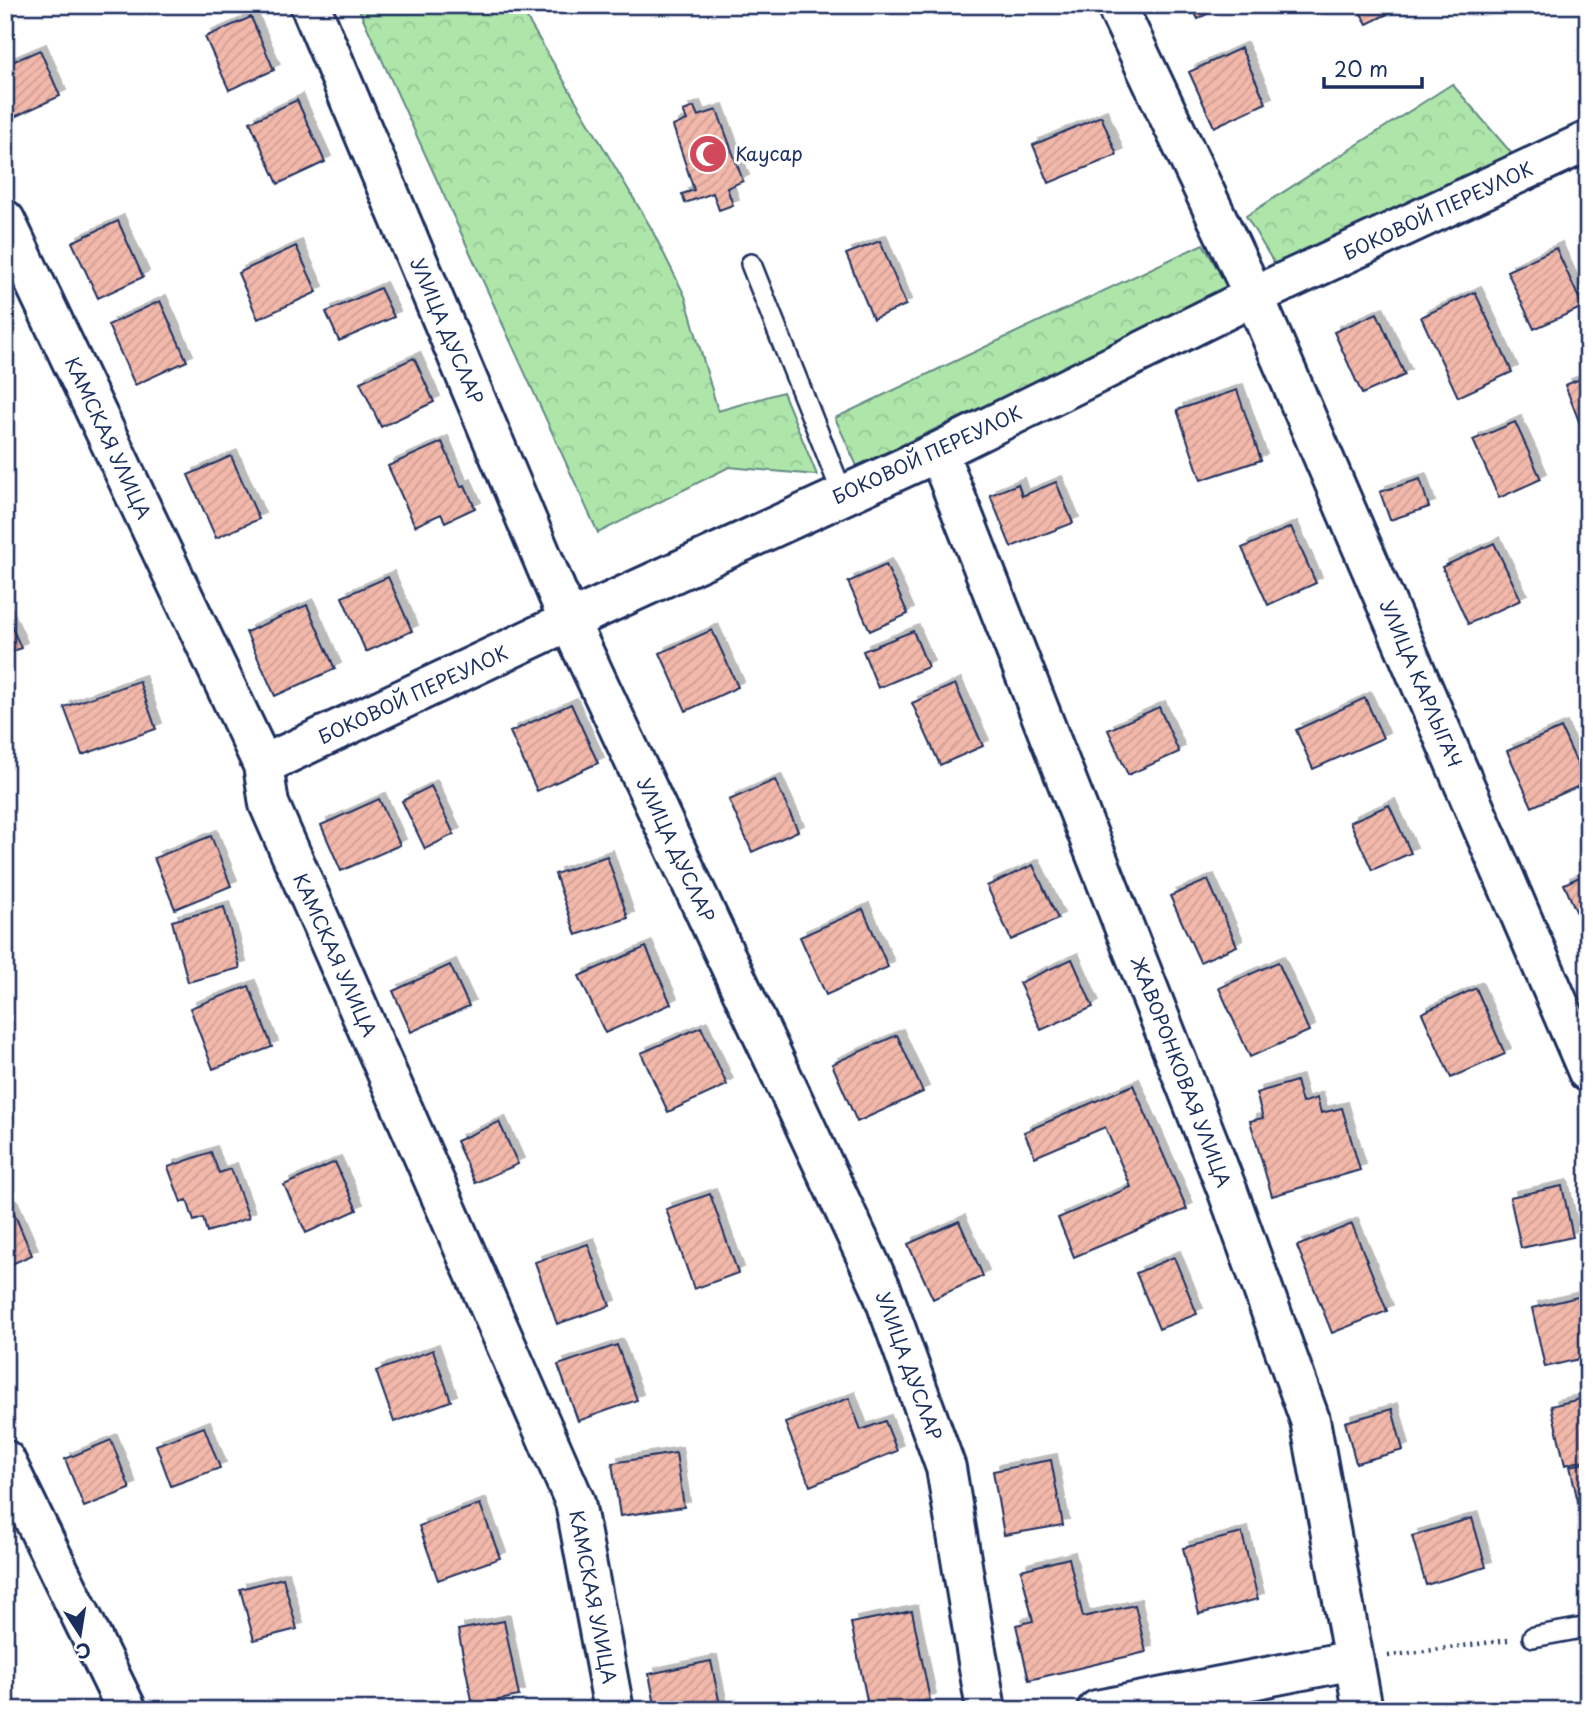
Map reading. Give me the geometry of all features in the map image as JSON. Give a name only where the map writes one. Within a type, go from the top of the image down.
[{"type":"street","name":"УЛИЦА ДУСЛАР","points":[[310,5],[569,621],[881,1288],[946,1468],[986,1710]]},
{"type":"street","name":"УЛИЦА КАРЛЫГАЧ","points":[[1119,11],[1254,296],[1588,1072]]},
{"type":"street","name":"БОКОВОЙ ПЕРЕУЛОК","points":[[263,765],[938,452],[1254,296],[1583,156]]},
{"type":"street","name":"КАМСКАЯ УЛИЦА","points":[[5,219],[263,765],[269,804],[575,1502],[614,1710]]},
{"type":"street","name":"ЖАВОРОНКОВАЯ УЛИЦА","points":[[938,452],[1228,1192],[1310,1420],[1363,1710]]},
{"type":"street","points":[[5,1460],[127,1710]]},
{"type":"street","points":[[1097,1710],[1354,1660]]},
{"type":"lane","points":[[751,264],[844,495]]},
{"type":"lane","points":[[1533,1637],[1588,1627]]},
{"type":"path","points":[[1354,1660],[1533,1637]]},
{"type":"green space","points":[[357,5],[519,5],[650,226],[685,296],[718,411],[783,392],[817,475],[729,467],[598,533]]},
{"type":"green space","points":[[1452,84],[1513,155],[1277,268],[1246,216]]},
{"type":"green space","points":[[1203,244],[1230,290],[857,466],[835,418]]},
{"type":"building","points":[[1191,5],[1222,5],[1198,19]]},
{"type":"building","points":[[1356,5],[1406,5],[1367,24]]},
{"type":"building","points":[[251,17],[274,70],[229,90],[205,37]]},
{"type":"building","points":[[1241,48],[1266,103],[1214,127],[1189,72]]},
{"type":"building","points":[[40,50],[60,96],[12,118],[5,103],[5,65]]},
{"type":"building","points":[[297,100],[325,162],[278,184],[250,122]]},
{"type":"building","name":"Каусар","points":[[694,107],[698,116],[717,110],[743,181],[727,188],[733,205],[719,210],[713,193],[685,203],[682,194],[694,190],[673,126],[687,120],[683,111]]},
{"type":"building","points":[[1101,116],[1117,155],[1049,183],[1033,145]]},
{"type":"building","points":[[118,221],[143,277],[98,298],[72,242]]},
{"type":"building","points":[[880,241],[906,305],[873,319],[846,254]]},
{"type":"building","points":[[296,246],[317,292],[258,319],[238,273]]},
{"type":"building","points":[[1556,248],[1583,307],[1534,329],[1507,271]]},
{"type":"building","points":[[380,288],[394,317],[339,341],[326,312]]},
{"type":"building","points":[[1475,292],[1512,372],[1458,397],[1421,317]]},
{"type":"building","points":[[160,301],[187,361],[135,385],[108,325]]},
{"type":"building","points":[[1377,313],[1405,375],[1362,394],[1334,332]]},
{"type":"building","points":[[414,358],[434,402],[381,427],[360,382]]},
{"type":"building","points":[[1588,376],[1588,421],[1580,424],[1565,385]]},
{"type":"building","points":[[1237,390],[1261,460],[1201,480],[1177,410]]},
{"type":"building","points":[[1588,421],[1588,446],[1580,424]]},
{"type":"building","points":[[1515,422],[1541,479],[1499,498],[1473,440]]},
{"type":"building","points":[[442,442],[461,487],[465,485],[475,508],[445,522],[441,514],[415,526],[388,466]]},
{"type":"building","points":[[231,456],[259,519],[216,538],[188,475]]},
{"type":"building","points":[[1420,479],[1429,507],[1390,520],[1380,492]]},
{"type":"building","points":[[1056,482],[1073,523],[1011,547],[990,495],[1018,484],[1022,496]]},
{"type":"building","points":[[1291,527],[1316,583],[1268,605],[1242,548]]},
{"type":"building","points":[[1494,543],[1521,600],[1468,624],[1442,567]]},
{"type":"building","points":[[886,565],[908,614],[870,631],[848,582]]},
{"type":"building","points":[[388,577],[412,631],[366,652],[342,597]]},
{"type":"building","points":[[307,605],[335,669],[275,696],[246,632]]},
{"type":"building","points":[[5,612],[21,648],[5,655]]},
{"type":"building","points":[[712,630],[738,687],[686,711],[660,653]]},
{"type":"building","points":[[913,631],[928,667],[878,688],[863,651]]},
{"type":"building","points":[[139,681],[156,729],[82,755],[64,707]]},
{"type":"building","points":[[955,684],[983,746],[940,765],[912,703]]},
{"type":"building","points":[[1365,698],[1383,738],[1313,769],[1296,730]]},
{"type":"building","points":[[571,704],[598,763],[537,791],[510,732]]},
{"type":"building","points":[[1159,707],[1179,752],[1128,775],[1108,730]]},
{"type":"building","points":[[1561,728],[1586,783],[1532,807],[1507,751]]},
{"type":"building","points":[[775,780],[798,831],[752,852],[729,800]]},
{"type":"building","points":[[431,786],[454,834],[425,849],[402,801]]},
{"type":"building","points":[[379,799],[400,845],[341,871],[321,825]]},
{"type":"building","points":[[1389,805],[1411,853],[1372,870],[1350,822]]},
{"type":"building","points":[[211,836],[231,886],[175,909],[154,858]]},
{"type":"building","points":[[607,856],[628,918],[576,935],[555,874]]},
{"type":"building","points":[[1033,865],[1058,919],[1011,940],[987,886]]},
{"type":"building","points":[[1588,873],[1588,938],[1564,884]]},
{"type":"building","points":[[1208,880],[1237,946],[1200,962],[1170,896]]},
{"type":"building","points":[[224,907],[240,968],[188,982],[172,921]]},
{"type":"building","points":[[863,909],[888,967],[826,995],[800,937]]},
{"type":"building","points":[[646,947],[671,1004],[605,1033],[579,976]]},
{"type":"building","points":[[1072,959],[1093,1007],[1041,1030],[1019,983]]},
{"type":"building","points":[[1278,962],[1309,1031],[1250,1057],[1219,988]]},
{"type":"building","points":[[450,965],[469,1006],[411,1032],[393,991]]},
{"type":"building","points":[[249,986],[272,1047],[213,1069],[190,1008]]},
{"type":"building","points":[[1476,988],[1505,1054],[1451,1078],[1422,1013]]},
{"type":"building","points":[[701,1027],[727,1085],[668,1112],[641,1053]]},
{"type":"building","points":[[897,1035],[923,1092],[857,1122],[832,1064]]},
{"type":"building","points":[[1296,1081],[1302,1103],[1317,1098],[1321,1113],[1342,1108],[1360,1170],[1272,1196],[1250,1121],[1263,1118],[1256,1093]]},
{"type":"building","points":[[1133,1085],[1187,1209],[1074,1257],[1058,1218],[1131,1187],[1105,1127],[1035,1157],[1024,1132]]},
{"type":"building","points":[[499,1122],[518,1164],[475,1183],[456,1141]]},
{"type":"building","points":[[211,1152],[219,1173],[231,1169],[249,1218],[207,1232],[203,1218],[194,1221],[187,1200],[181,1202],[168,1167]]},
{"type":"building","points":[[335,1162],[357,1210],[306,1233],[284,1185]]},
{"type":"building","points":[[1562,1186],[1573,1237],[1521,1248],[1510,1197]]},
{"type":"building","points":[[710,1194],[738,1273],[694,1289],[666,1209]]},
{"type":"building","points":[[11,1206],[32,1255],[5,1267],[5,1209]]},
{"type":"building","points":[[959,1221],[983,1276],[933,1299],[908,1244]]},
{"type":"building","points":[[1352,1224],[1387,1311],[1332,1333],[1297,1246]]},
{"type":"building","points":[[588,1244],[610,1306],[557,1324],[535,1262]]},
{"type":"building","points":[[1174,1257],[1197,1314],[1159,1329],[1136,1273]]},
{"type":"building","points":[[1582,1296],[1588,1322],[1588,1357],[1545,1367],[1532,1308]]},
{"type":"building","points":[[617,1345],[637,1400],[578,1421],[558,1365]]},
{"type":"building","points":[[433,1350],[451,1401],[394,1422],[376,1371]]},
{"type":"building","points":[[1588,1397],[1588,1459],[1565,1465],[1551,1406]]},
{"type":"building","points":[[849,1398],[861,1430],[885,1421],[897,1451],[810,1486],[785,1423]]},
{"type":"building","points":[[1392,1409],[1403,1450],[1356,1463],[1345,1422]]},
{"type":"building","points":[[204,1427],[220,1468],[171,1486],[156,1445]]},
{"type":"building","points":[[111,1440],[130,1489],[84,1507],[65,1459]]},
{"type":"building","points":[[676,1453],[684,1507],[620,1516],[612,1463]]},
{"type":"building","points":[[1051,1460],[1063,1525],[1004,1535],[993,1471]]},
{"type":"building","points":[[1588,1462],[1588,1547],[1570,1466]]},
{"type":"building","points":[[480,1504],[500,1558],[438,1580],[419,1526]]},
{"type":"building","points":[[1472,1518],[1486,1567],[1426,1585],[1412,1536]]},
{"type":"building","points":[[1242,1533],[1258,1599],[1199,1614],[1183,1548]]},
{"type":"building","points":[[1069,1558],[1083,1617],[1135,1605],[1146,1652],[1029,1680],[1016,1625],[1033,1621],[1021,1570]]},
{"type":"building","points":[[283,1578],[297,1629],[254,1640],[240,1589]]},
{"type":"building","points":[[912,1611],[930,1700],[869,1710],[851,1623]]},
{"type":"building","points":[[504,1621],[519,1696],[473,1705],[458,1630]]},
{"type":"building","points":[[711,1661],[721,1710],[656,1710],[649,1674]]},
{"type":"place","name":"Каусар","points":[[708,154]]}]
